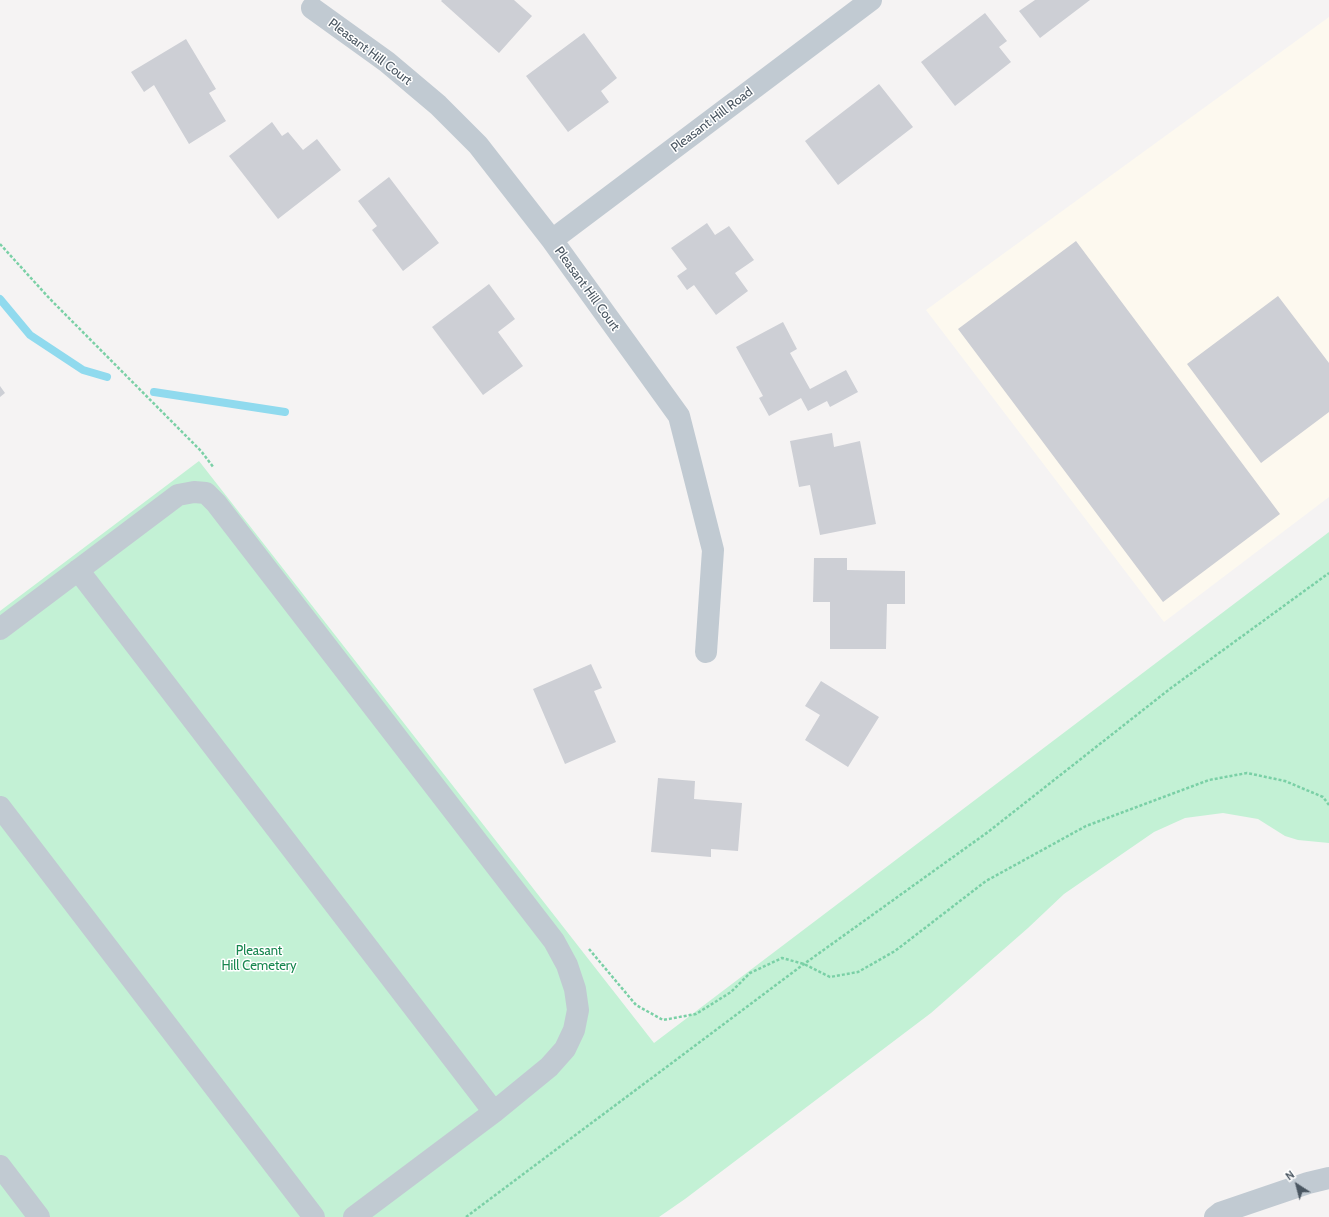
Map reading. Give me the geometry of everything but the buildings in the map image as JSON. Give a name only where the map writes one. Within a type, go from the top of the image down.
[{"type":"street","name":"Pleasant Hill Road","points":[[552,240],[872,0]]},
{"type":"street","name":"Pleasant Hill Court","points":[[312,8],[387,62],[438,105],[478,145],[552,240],[679,416],[713,550],[706,652]]},
{"type":"street","points":[[0,629],[178,495],[194,492],[206,493],[221,509],[554,941],[567,964],[575,989],[578,1010],[574,1030],[565,1049],[549,1067],[494,1112],[354,1217]]},
{"type":"street","points":[[78,570],[494,1112]]},
{"type":"street","points":[[0,807],[314,1217]]},
{"type":"street","points":[[0,1166],[39,1217]]},
{"type":"street","points":[[1215,1217],[1220,1213],[1308,1183],[1329,1178]]},
{"type":"path","points":[[0,244],[50,299],[201,451],[215,470]]},
{"type":"path","points":[[466,1217],[804,964],[988,832],[1171,688],[1329,573]]},
{"type":"path","points":[[589,949],[636,1005],[663,1020],[696,1014],[731,992],[750,973],[782,958],[804,964],[830,976],[858,972],[895,951],[986,881],[1086,826],[1209,780],[1247,773],[1262,776],[1285,781],[1323,797],[1329,805]]},
{"type":"shaded area","points":[[1329,17],[1329,497],[1164,622],[926,310]]},
{"type":"green space","name":"Pleasant Hill Cemetery","points":[[199,461],[654,1043],[1329,532],[1329,843],[1298,840],[1285,836],[1258,819],[1223,813],[1185,818],[1154,832],[1064,894],[1028,928],[931,1013],[659,1217],[0,1217],[0,611]]},
{"type":"waterway","points":[[0,299],[30,335],[83,370],[107,377]]},
{"type":"waterway","points":[[154,392],[285,412]]}]
